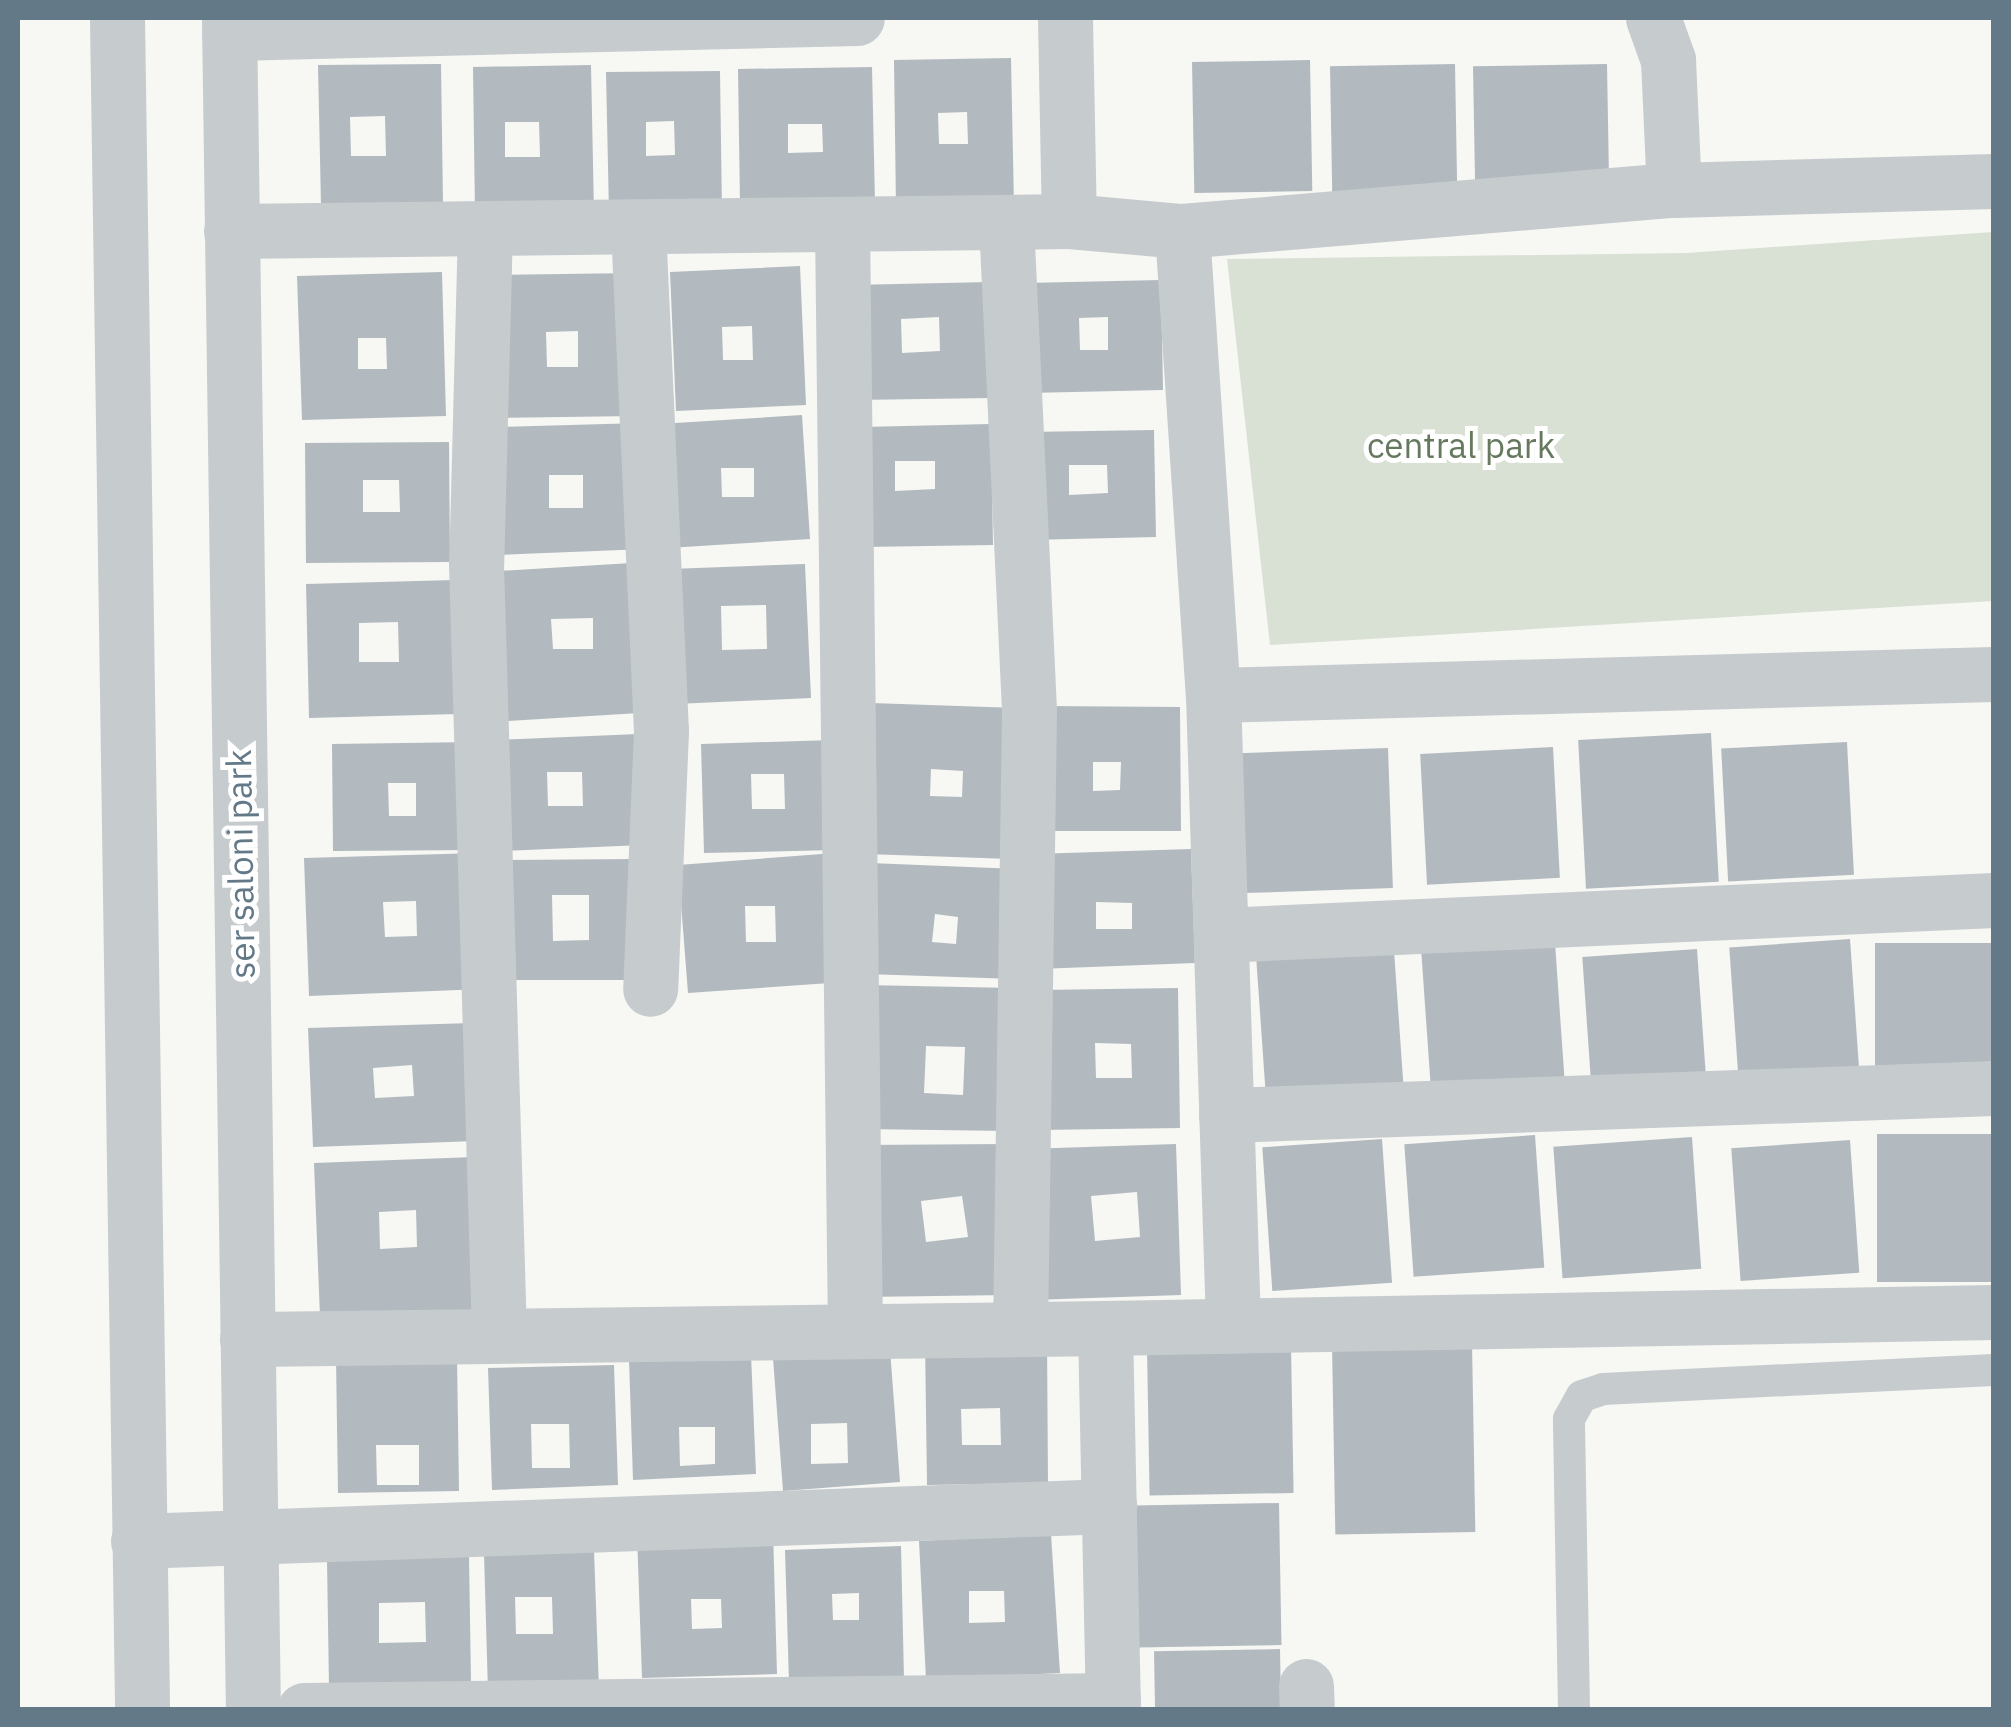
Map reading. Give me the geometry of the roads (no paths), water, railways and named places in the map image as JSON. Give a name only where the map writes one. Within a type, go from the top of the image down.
[{"type":"street","points":[[116,18],[142,1710]]},
{"type":"street","points":[[229,25],[857,18]]},
{"type":"street","points":[[1066,18],[1068,222]]},
{"type":"street","points":[[1652,18],[1668,60],[1674,190]]},
{"type":"street","name":"ser saloni park","points":[[229,25],[253,1710]]},
{"type":"street","points":[[231,231],[1068,222],[1182,231],[1674,190],[1994,182]]},
{"type":"street","points":[[1006,222],[1029,711],[1020,1329]]},
{"type":"street","points":[[842,224],[856,1331]]},
{"type":"street","points":[[638,226],[661,730],[650,989]]},
{"type":"street","points":[[485,228],[476,564],[498,1335]]},
{"type":"street","points":[[1182,231],[1213,694],[1233,1326]]},
{"type":"street","points":[[1213,694],[1994,674]]},
{"type":"street","points":[[1221,935],[1994,900]]},
{"type":"street","points":[[1226,1115],[1994,1088]]},
{"type":"street","points":[[247,1339],[1994,1312]]},
{"type":"street","points":[[304,1710],[1113,1705],[1105,1328]]},
{"type":"street","points":[[138,1541],[1109,1506]]},
{"type":"lane","points":[[1574,1710],[1569,1419],[1582,1396],[1603,1388],[1994,1370]]},
{"type":"park label","name":"central park","points":[[1461,445]]}]
